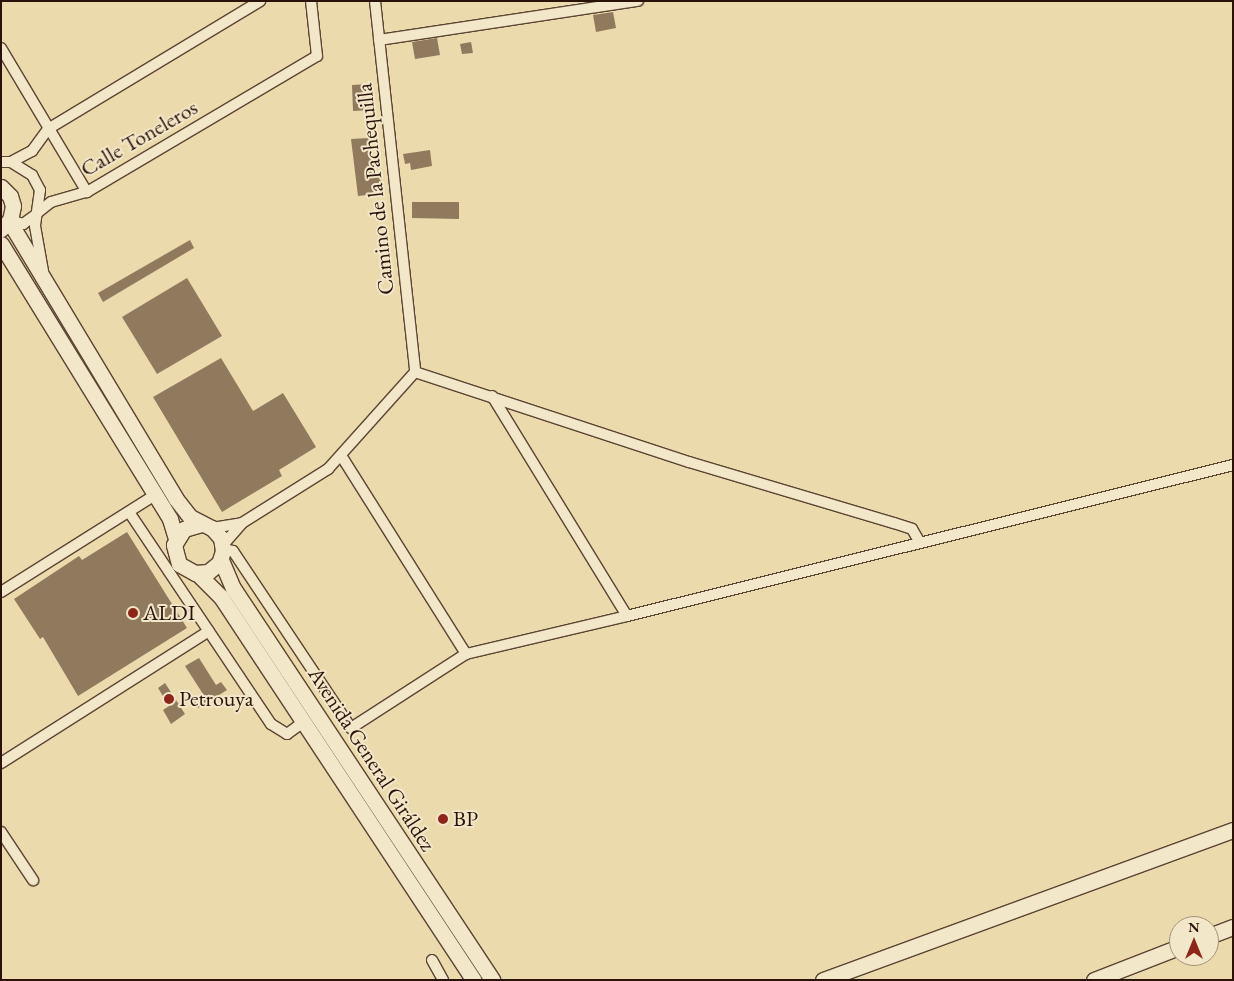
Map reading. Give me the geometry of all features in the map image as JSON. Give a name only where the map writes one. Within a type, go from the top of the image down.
[{"type":"main road","points":[[1,187],[13,202],[7,223],[44,279],[176,499],[190,517],[207,526],[226,548],[211,570],[198,574],[175,569],[176,539],[170,519],[1,244]]},
{"type":"main road","points":[[176,539],[186,528],[207,526]]},
{"type":"main road","name":"Avenida General Giráldez","points":[[226,548],[233,588],[492,980]]},
{"type":"main road","name":"Avenida General Giráldez","points":[[198,574],[221,597],[302,723],[474,980]]},
{"type":"main road","points":[[822,980],[1233,830]]},
{"type":"main road","points":[[1219,932],[1233,927]]},
{"type":"main road","points":[[1094,980],[1169,951]]},
{"type":"street","points":[[5,163],[32,151],[48,128],[260,1]]},
{"type":"street","name":"Calle Toneleros","points":[[7,223],[22,224],[51,202],[87,192],[317,56],[311,1]]},
{"type":"street","name":"Camino de la Pachequilla","points":[[375,1],[415,372]]},
{"type":"street","points":[[379,40],[638,1]]},
{"type":"street","points":[[1,48],[87,192]]},
{"type":"street","points":[[5,163],[28,172],[38,183],[41,195],[37,213],[36,239],[44,279]]},
{"type":"street","points":[[919,541],[912,529],[688,462],[415,372],[342,457],[321,475],[242,523],[226,548],[351,728],[466,654],[627,616],[919,541],[1233,466]]},
{"type":"street","points":[[492,396],[627,616]]},
{"type":"street","points":[[342,457],[466,654]]},
{"type":"street","points":[[1,592],[155,495]]},
{"type":"street","points":[[129,512],[175,569],[209,631],[271,724],[287,734],[302,723]]},
{"type":"street","points":[[207,526],[242,523]]},
{"type":"street","points":[[1,762],[209,631]]},
{"type":"street","points":[[1,832],[34,880]]},
{"type":"street","points":[[432,960],[443,980]]},
{"type":"building","points":[[613,12],[616,28],[596,32],[593,15]]},
{"type":"building","points":[[437,38],[440,55],[415,59],[412,42]]},
{"type":"building","points":[[471,42],[473,53],[462,54],[460,44]]},
{"type":"building","points":[[369,84],[371,110],[353,111],[352,85]]},
{"type":"building","points":[[369,138],[372,174],[380,173],[381,183],[374,183],[376,194],[358,196],[351,139]]},
{"type":"building","points":[[430,150],[432,166],[411,170],[410,163],[405,164],[403,154]]},
{"type":"building","points":[[412,202],[459,202],[459,219],[412,218]]},
{"type":"building","points":[[190,240],[194,248],[103,302],[98,293]]},
{"type":"building","points":[[187,278],[222,336],[157,374],[122,317]]},
{"type":"building","points":[[221,358],[253,411],[283,393],[316,447],[279,470],[282,476],[222,512],[153,397]]},
{"type":"building","name":"ALDI","points":[[127,532],[187,628],[78,696],[43,637],[40,639],[14,599],[79,556],[82,560]]},
{"type":"building","points":[[199,658],[216,685],[221,682],[227,690],[198,708],[192,700],[203,694],[185,666]]},
{"type":"building","points":[[165,683],[185,714],[171,724],[163,710],[169,706],[158,688]]},
{"type":"place","name":"ALDI","points":[[133,613]]},
{"type":"place","name":"Petrouya","points":[[169,699]]},
{"type":"place","name":"BP","points":[[443,819]]}]
